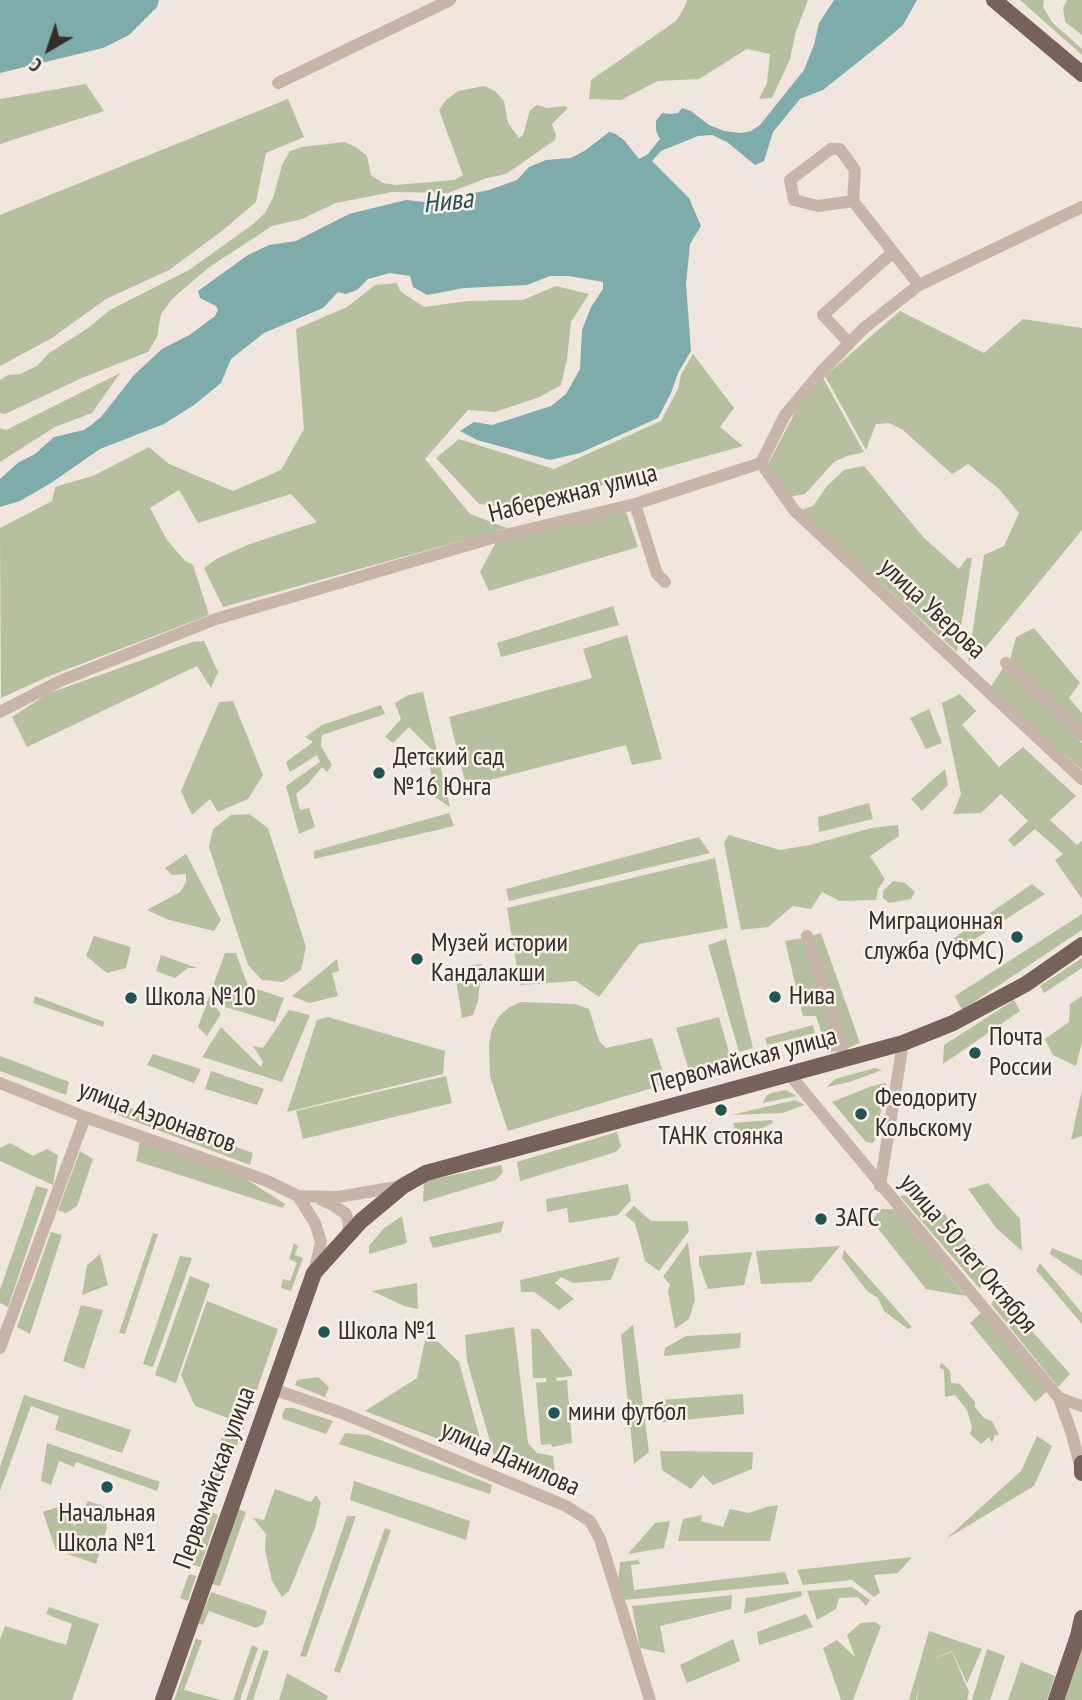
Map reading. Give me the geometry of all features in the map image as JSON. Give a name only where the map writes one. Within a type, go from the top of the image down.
[{"type":"main road","points":[[994,0],[1082,74]]},
{"type":"main road","name":"Первомайская улица","points":[[163,1700],[314,1273],[345,1237],[403,1186],[426,1173],[903,1043],[953,1023],[1026,984],[1082,946]]},
{"type":"main road","points":[[1082,1463],[1082,1471]]},
{"type":"main road","points":[[1056,1700],[1080,1633],[1082,1618]]},
{"type":"street","points":[[278,83],[450,0]]},
{"type":"street","points":[[853,201],[818,206],[794,200],[790,180],[831,149],[840,149],[855,170],[853,201],[919,285]]},
{"type":"street","points":[[761,464],[785,415],[821,372],[864,328],[919,285],[1082,207]]},
{"type":"street","points":[[849,343],[823,315],[893,252]]},
{"type":"street","name":"Набережная улица","points":[[0,712],[60,681],[216,619],[492,538],[635,504],[761,464]]},
{"type":"street","name":"улица Уверова","points":[[761,464],[793,510],[1082,779]]},
{"type":"street","points":[[635,504],[657,574],[665,582]]},
{"type":"street","points":[[1006,663],[1082,735]]},
{"type":"street","points":[[807,936],[845,1059]]},
{"type":"street","points":[[880,1186],[903,1043]]},
{"type":"street","name":"улица 50 лет Октября","points":[[789,1074],[1059,1398]]},
{"type":"street","name":"улица Аэронавтов","points":[[0,1083],[85,1117],[333,1205],[346,1214],[349,1224],[345,1237]]},
{"type":"street","points":[[0,1348],[85,1117]]},
{"type":"street","name":"Первомайская улица","points":[[314,1273],[321,1242],[305,1196],[338,1197],[403,1186]]},
{"type":"street","points":[[314,1223],[326,1238],[333,1242],[345,1237]]},
{"type":"street","name":"улица Данилова","points":[[273,1389],[355,1418],[566,1506],[590,1521],[600,1539],[650,1700]]},
{"type":"street","points":[[1059,1398],[1082,1406]]},
{"type":"street","points":[[1059,1398],[1082,1471]]},
{"type":"green space","points":[[687,0],[808,0],[796,31],[790,59],[772,98],[759,99],[767,83],[770,54],[747,49],[699,79],[658,81],[621,100],[589,99],[591,80],[676,21]]},
{"type":"green space","points":[[1020,0],[1044,0],[1043,7],[1052,22],[1082,49],[1082,55]]},
{"type":"green space","points":[[1067,0],[1082,0],[1082,35],[1065,22],[1063,8]]},
{"type":"green space","points":[[86,84],[104,111],[0,144],[0,99]]},
{"type":"green space","points":[[484,86],[495,91],[504,101],[508,123],[519,138],[523,135],[530,110],[537,105],[568,108],[552,124],[555,140],[506,174],[487,178],[448,193],[392,192],[336,203],[302,219],[272,226],[208,268],[172,299],[161,314],[157,337],[148,352],[82,378],[5,414],[0,413],[0,380],[37,366],[49,353],[110,310],[189,270],[252,225],[265,213],[273,198],[282,165],[290,151],[344,142],[367,156],[371,175],[383,183],[396,185],[454,180],[463,175],[439,110],[446,100],[458,91]]},
{"type":"green space","points":[[288,99],[304,137],[266,153],[256,202],[169,270],[106,299],[52,338],[0,366],[0,215]]},
{"type":"green space","points":[[397,283],[400,291],[424,307],[468,301],[523,300],[556,286],[589,294],[571,322],[561,385],[540,397],[495,412],[468,410],[425,459],[470,514],[507,528],[223,607],[204,568],[218,558],[250,544],[317,522],[291,494],[198,523],[179,490],[150,508],[167,540],[185,561],[193,565],[209,615],[47,677],[1,698],[0,528],[52,501],[55,487],[95,475],[149,447],[169,464],[233,491],[281,470],[304,429],[296,329],[347,307],[375,285]]},
{"type":"green space","points":[[900,311],[984,353],[1023,319],[1082,328],[1082,530],[986,647],[968,662],[984,555],[1004,546],[1019,513],[999,489],[968,464],[952,474],[903,430],[889,423],[876,424],[866,450],[825,376]]},
{"type":"green space","points":[[693,354],[734,408],[720,427],[743,446],[520,508],[479,504],[436,458],[459,439],[554,469],[661,421]]},
{"type":"green space","points":[[120,373],[92,413],[55,427],[0,462],[0,428],[6,430]]},
{"type":"green space","points":[[823,378],[864,452],[834,462],[805,494],[789,497],[768,464],[801,401]]},
{"type":"green space","points":[[864,466],[924,538],[959,569],[967,558],[972,558],[957,652],[801,510],[813,506],[827,486],[844,470]]},
{"type":"green space","points":[[626,512],[638,547],[489,591],[480,572],[496,542]]},
{"type":"green space","points":[[613,606],[619,625],[501,657],[497,643]]},
{"type":"green space","points":[[1034,628],[1080,683],[1069,698],[1082,713],[1082,728],[1010,660],[1016,637]]},
{"type":"green space","points":[[627,635],[662,759],[632,765],[626,745],[466,786],[449,717],[592,678],[583,649]]},
{"type":"green space","points":[[204,641],[218,672],[211,688],[197,666],[27,747],[12,717],[47,694],[192,642]]},
{"type":"green space","points":[[1003,668],[1082,743],[1082,770],[990,688]]},
{"type":"green space","points":[[423,692],[450,807],[435,797],[430,767],[432,750],[409,727],[393,743],[385,737],[401,719],[395,703],[408,695]]},
{"type":"green space","points":[[960,694],[976,711],[962,725],[999,767],[1023,747],[1076,796],[1050,820],[1077,845],[1082,841],[1082,899],[1055,860],[1063,854],[1035,829],[1014,847],[1008,840],[1028,821],[1001,794],[981,813],[953,814],[961,794],[942,703]]},
{"type":"green space","points":[[233,701],[263,775],[248,799],[218,812],[210,799],[192,815],[181,791],[219,702]]},
{"type":"green space","points":[[381,705],[385,714],[322,735],[321,746],[332,765],[327,772],[322,767],[296,794],[300,810],[309,808],[315,827],[299,834],[286,786],[320,762],[317,755],[290,772],[286,762],[313,742],[305,737],[322,725]]},
{"type":"green space","points":[[929,709],[942,743],[926,749],[910,718]]},
{"type":"green space","points":[[945,769],[948,785],[922,811],[911,799]]},
{"type":"green space","points":[[869,803],[873,819],[819,832],[818,817]]},
{"type":"green space","points":[[449,813],[454,826],[314,859],[314,851]]},
{"type":"green space","points":[[249,814],[268,828],[306,947],[301,970],[283,982],[262,980],[248,965],[209,847],[213,829],[231,815]]},
{"type":"green space","points":[[898,825],[899,836],[870,856],[885,879],[878,889],[876,900],[840,901],[822,892],[811,909],[793,906],[768,927],[741,930],[724,843],[729,835],[780,850],[810,845],[871,828]]},
{"type":"green space","points":[[699,837],[710,853],[509,901],[506,889]]},
{"type":"green space","points":[[186,854],[221,920],[214,931],[169,920],[147,910],[180,892],[186,882],[186,874],[172,875],[165,868]]},
{"type":"green space","points":[[715,858],[728,928],[639,944],[599,997],[576,981],[520,985],[507,908]]},
{"type":"green space","points":[[893,881],[905,883],[915,892],[911,899],[889,903],[883,898],[883,891]]},
{"type":"green space","points":[[1032,884],[1045,894],[958,950],[954,938]]},
{"type":"green space","points":[[1082,914],[1082,930],[962,1010],[955,996]]},
{"type":"green space","points":[[821,933],[860,1043],[846,1049],[811,936]]},
{"type":"green space","points":[[94,936],[131,947],[126,968],[107,973],[86,956]]},
{"type":"green space","points":[[803,938],[839,1050],[828,1053],[816,1016],[803,1016],[785,941]]},
{"type":"green space","points":[[726,939],[753,1048],[739,1052],[708,945]]},
{"type":"green space","points":[[225,953],[236,953],[248,986],[284,998],[275,1022],[225,1007],[216,992],[212,1002],[221,1014],[207,1036],[198,1027]]},
{"type":"green space","points":[[161,955],[197,968],[188,968],[175,978],[156,971]]},
{"type":"green space","points":[[1082,958],[1082,968],[1044,993],[1040,986]]},
{"type":"green space","points":[[337,959],[339,971],[332,973],[338,996],[309,1003],[292,996]]},
{"type":"green space","points":[[482,964],[478,1001],[473,1015],[462,1018],[454,967]]},
{"type":"green space","points":[[35,996],[104,1022],[103,1027],[33,1003]]},
{"type":"green space","points":[[1082,996],[1082,1042],[1076,1066],[1053,1055],[1045,1039],[1069,1022],[1070,1004]]},
{"type":"green space","points":[[1014,1000],[1020,1011],[943,1064],[944,1045]]},
{"type":"green space","points":[[521,1002],[575,1004],[589,1009],[599,1041],[606,1048],[652,1038],[665,1078],[659,1086],[508,1131],[490,1076],[489,1044],[492,1029],[499,1016]]},
{"type":"green space","points":[[289,1010],[310,1015],[282,1082],[202,1057],[221,1027],[261,1067],[263,1062],[253,1046],[263,1048]]},
{"type":"green space","points":[[328,1017],[445,1051],[443,1074],[287,1112],[317,1020]]},
{"type":"green space","points":[[719,1017],[733,1066],[695,1077],[690,1074],[676,1028]]},
{"type":"green space","points":[[813,1025],[815,1033],[767,1045],[765,1038]]},
{"type":"green space","points":[[153,1054],[201,1069],[194,1083],[147,1065]]},
{"type":"green space","points":[[0,1056],[69,1082],[66,1095],[0,1071]]},
{"type":"green space","points":[[875,1068],[882,1070],[827,1087],[835,1079]]},
{"type":"green space","points":[[211,1071],[264,1089],[257,1105],[205,1089]]},
{"type":"green space","points":[[446,1076],[452,1103],[303,1139],[296,1111]]},
{"type":"green space","points":[[886,1083],[876,1138],[873,1143],[866,1142],[832,1102]]},
{"type":"green space","points":[[786,1090],[797,1096],[763,1103],[771,1093]]},
{"type":"green space","points":[[1082,1090],[1082,1136],[1071,1140]]},
{"type":"green space","points":[[795,1100],[805,1105],[782,1113],[731,1115]]},
{"type":"green space","points":[[112,1101],[253,1153],[250,1165],[110,1112]]},
{"type":"green space","points":[[772,1120],[773,1123],[738,1139],[733,1123]]},
{"type":"green space","points":[[617,1132],[621,1146],[616,1152],[520,1181],[517,1162]]},
{"type":"green space","points":[[140,1141],[246,1179],[285,1204],[283,1208],[136,1161]]},
{"type":"green space","points":[[10,1143],[33,1156],[47,1149],[58,1155],[53,1185],[0,1161],[0,1148]]},
{"type":"green space","points":[[80,1151],[93,1159],[77,1206],[66,1213],[58,1210]]},
{"type":"green space","points":[[501,1165],[503,1172],[496,1180],[423,1202],[424,1181]]},
{"type":"green space","points":[[988,1183],[1020,1219],[1022,1251],[997,1229],[968,1189]]},
{"type":"green space","points":[[628,1184],[631,1200],[618,1215],[569,1223],[567,1208],[547,1212],[546,1199]]},
{"type":"green space","points":[[36,1186],[48,1189],[8,1307],[0,1303],[0,1290]]},
{"type":"green space","points":[[928,1194],[987,1265],[980,1289],[900,1196]]},
{"type":"green space","points":[[634,1206],[651,1221],[687,1221],[689,1231],[659,1271],[645,1261],[635,1223],[625,1215]]},
{"type":"green space","points":[[880,1209],[894,1209],[966,1296],[926,1289],[872,1221]]},
{"type":"green space","points":[[402,1216],[407,1243],[369,1254],[369,1246],[384,1228]]},
{"type":"green space","points":[[504,1221],[501,1232],[433,1248],[429,1237]]},
{"type":"green space","points":[[51,1232],[62,1235],[30,1334],[17,1327]]},
{"type":"green space","points":[[153,1233],[158,1234],[125,1334],[119,1333]]},
{"type":"green space","points":[[688,1242],[695,1300],[689,1319],[675,1329],[668,1291],[670,1284],[663,1277]]},
{"type":"green space","points":[[294,1243],[298,1246],[295,1255],[303,1258],[291,1291],[281,1288],[283,1279],[290,1281],[297,1263],[289,1259]]},
{"type":"green space","points":[[840,1246],[811,1282],[761,1284],[756,1251]]},
{"type":"green space","points":[[1052,1248],[1082,1260],[1082,1276],[1050,1254]]},
{"type":"green space","points":[[844,1250],[912,1327],[908,1329],[884,1311],[878,1298],[867,1291],[842,1258]]},
{"type":"green space","points":[[752,1252],[744,1285],[708,1289],[699,1264],[699,1256]]},
{"type":"green space","points":[[100,1254],[108,1285],[82,1295],[87,1265]]},
{"type":"green space","points":[[180,1256],[192,1258],[153,1367],[143,1364]]},
{"type":"green space","points":[[620,1257],[611,1280],[573,1283],[561,1277],[555,1283],[574,1299],[559,1310],[534,1292],[521,1292],[520,1280]]},
{"type":"green space","points":[[1040,1263],[1082,1313],[1082,1324],[1036,1270]]},
{"type":"green space","points":[[190,1276],[210,1284],[176,1383],[155,1375]]},
{"type":"green space","points":[[417,1283],[418,1309],[404,1306],[372,1291]]},
{"type":"green space","points":[[997,1295],[1070,1374],[1058,1387],[991,1304]]},
{"type":"green space","points":[[207,1301],[278,1329],[243,1430],[226,1424],[228,1418],[195,1406],[181,1375]]},
{"type":"green space","points":[[81,1305],[103,1310],[84,1369],[63,1361]]},
{"type":"green space","points":[[983,1311],[1050,1389],[1035,1402],[970,1323]]},
{"type":"green space","points":[[633,1325],[649,1452],[634,1464],[621,1335]]},
{"type":"green space","points":[[514,1327],[528,1443],[537,1453],[553,1456],[556,1482],[495,1459],[467,1361],[465,1335]]},
{"type":"green space","name":"мини футбол","points":[[531,1329],[539,1329],[572,1371],[572,1376],[556,1378],[557,1381],[567,1380],[572,1443],[552,1447],[551,1444],[541,1445],[536,1383],[546,1382],[546,1378],[533,1378]]},
{"type":"green space","points":[[427,1331],[459,1362],[485,1457],[365,1411],[417,1378]]},
{"type":"green space","points":[[741,1333],[740,1348],[664,1356],[665,1348],[686,1336]]},
{"type":"green space","points":[[942,1363],[950,1371],[951,1383],[960,1384],[984,1418],[992,1421],[999,1435],[995,1435],[992,1443],[989,1437],[981,1444],[970,1434],[972,1427],[967,1410],[955,1395],[945,1397],[944,1370],[939,1367]]},
{"type":"green space","points":[[318,1377],[329,1387],[325,1397],[295,1385],[297,1380]]},
{"type":"green space","points":[[743,1394],[744,1414],[663,1422],[659,1400]]},
{"type":"green space","points":[[24,1395],[131,1430],[122,1453],[55,1430],[59,1416],[31,1406],[0,1491],[0,1467]]},
{"type":"green space","points":[[285,1408],[333,1421],[326,1434],[283,1419]]},
{"type":"green space","points":[[225,1428],[241,1434],[223,1484],[208,1478]]},
{"type":"green space","points":[[345,1433],[368,1435],[492,1485],[490,1494],[339,1444]]},
{"type":"green space","points":[[1037,1436],[1052,1446],[1034,1486],[946,1539],[1021,1471]]},
{"type":"green space","points":[[47,1443],[160,1482],[157,1491],[76,1462],[74,1467],[59,1461],[51,1485],[41,1481]]},
{"type":"green space","points":[[660,1451],[753,1452],[752,1469],[713,1485],[703,1475],[691,1489],[662,1470]]},
{"type":"green space","points":[[354,1481],[470,1521],[466,1540],[350,1500]]},
{"type":"green space","points":[[275,1489],[311,1502],[316,1495],[321,1503],[315,1528],[289,1591],[282,1597],[272,1581],[265,1550],[266,1534],[253,1518],[264,1520]]},
{"type":"green space","points":[[88,1501],[104,1506],[107,1528],[96,1564],[56,1550],[43,1512],[57,1507],[75,1526]]},
{"type":"green space","points":[[778,1505],[770,1541],[678,1541],[683,1519],[702,1515],[701,1521],[723,1527],[730,1509],[749,1513]]},
{"type":"green space","points":[[238,1509],[246,1512],[220,1586],[212,1584]]},
{"type":"green space","points":[[211,1512],[218,1515],[200,1567],[192,1564]]},
{"type":"green space","points":[[347,1516],[356,1516],[306,1657],[300,1656]]},
{"type":"green space","points":[[670,1521],[664,1548],[628,1554],[655,1523]]},
{"type":"green space","points":[[385,1528],[391,1530],[340,1673],[334,1671]]},
{"type":"green space","points":[[912,1557],[898,1573],[874,1575],[880,1593],[874,1597],[852,1580],[803,1585],[797,1570]]},
{"type":"green space","points":[[638,1560],[640,1564],[631,1565],[634,1590],[785,1572],[789,1584],[624,1600],[618,1584],[620,1562]]},
{"type":"green space","points":[[189,1574],[196,1576],[188,1601],[180,1598]]},
{"type":"green space","points":[[852,1587],[870,1600],[866,1606],[858,1597],[839,1598],[836,1609],[817,1620],[807,1591]]},
{"type":"green space","points":[[801,1591],[802,1596],[744,1614],[746,1598]]},
{"type":"green space","points":[[211,1592],[267,1611],[263,1624],[256,1628],[209,1611],[203,1625],[198,1623]]},
{"type":"green space","points":[[732,1595],[731,1609],[660,1626],[665,1653],[640,1648],[632,1606]]},
{"type":"green space","points":[[49,1607],[99,1624],[72,1700],[0,1700],[0,1639],[5,1626],[66,1645],[72,1624],[46,1614]]},
{"type":"green space","points":[[806,1614],[813,1627],[759,1645],[757,1632]]},
{"type":"green space","points":[[875,1622],[881,1626],[853,1700],[841,1700],[823,1648],[837,1640],[855,1657],[847,1635],[861,1623]]},
{"type":"green space","points":[[929,1631],[982,1649],[967,1683],[952,1651],[928,1661],[952,1652],[969,1692],[967,1700],[917,1700],[919,1687],[916,1700],[909,1700]]},
{"type":"green space","points":[[196,1638],[202,1641],[184,1690],[221,1700],[174,1700]]},
{"type":"green space","points":[[733,1639],[740,1661],[687,1683],[680,1665]]},
{"type":"green space","points":[[252,1645],[258,1648],[240,1700],[233,1700]]},
{"type":"green space","points":[[987,1649],[1005,1656],[990,1700],[972,1700]]},
{"type":"green space","points":[[1082,1649],[1082,1700],[1064,1700]]},
{"type":"green space","points":[[263,1650],[269,1651],[253,1700],[246,1700]]},
{"type":"green space","points":[[1021,1662],[1055,1676],[1047,1700],[1008,1700]]},
{"type":"green space","points":[[287,1673],[328,1696],[326,1700],[279,1700]]},
{"type":"water","points":[[0,0],[159,0],[157,7],[129,35],[103,48],[0,73]]},
{"type":"water","name":"Нива","points":[[834,0],[917,0],[903,25],[882,43],[823,90],[800,99],[773,132],[764,161],[755,165],[727,142],[712,135],[698,136],[661,151],[652,161],[689,198],[701,226],[690,244],[686,284],[691,351],[658,418],[580,453],[550,460],[477,440],[460,431],[474,422],[492,425],[551,406],[566,394],[580,369],[582,330],[591,307],[603,289],[603,282],[569,276],[550,276],[527,285],[464,288],[427,295],[413,287],[410,276],[390,273],[368,279],[357,290],[346,294],[338,292],[323,308],[264,333],[231,359],[221,383],[194,405],[164,424],[100,449],[20,501],[0,507],[0,479],[54,437],[84,430],[91,425],[101,417],[134,375],[162,349],[191,334],[215,316],[218,310],[216,306],[200,298],[198,291],[248,255],[269,245],[296,241],[349,214],[406,200],[445,204],[450,211],[459,211],[468,194],[517,180],[529,167],[546,160],[571,158],[609,132],[624,140],[639,159],[647,155],[660,139],[656,131],[656,121],[662,113],[678,113],[682,108],[724,131],[751,131],[760,125],[804,70],[819,23]]},
{"type":"place","name":"Детский сад №16 Юнга","points":[[379,773]]},
{"type":"place","name":"Миграционная служба (УФМС)","points":[[1017,937]]},
{"type":"place","name":"Музей истории Кандалакши","points":[[417,959]]},
{"type":"place","name":"Нива","points":[[775,997]]},
{"type":"place","name":"Школа №10","points":[[131,998]]},
{"type":"place","name":"Почта России","points":[[975,1053]]},
{"type":"place","name":"ТАНК стоянка","points":[[721,1110]]},
{"type":"place","name":"Феодориту Кольскому","points":[[861,1114]]},
{"type":"place","name":"ЗАГС","points":[[821,1219]]},
{"type":"place","name":"Школа №1","points":[[324,1332]]},
{"type":"place","name":"мини футбол","points":[[554,1413]]},
{"type":"place","name":"Начальная Школа №1","points":[[107,1487]]}]
